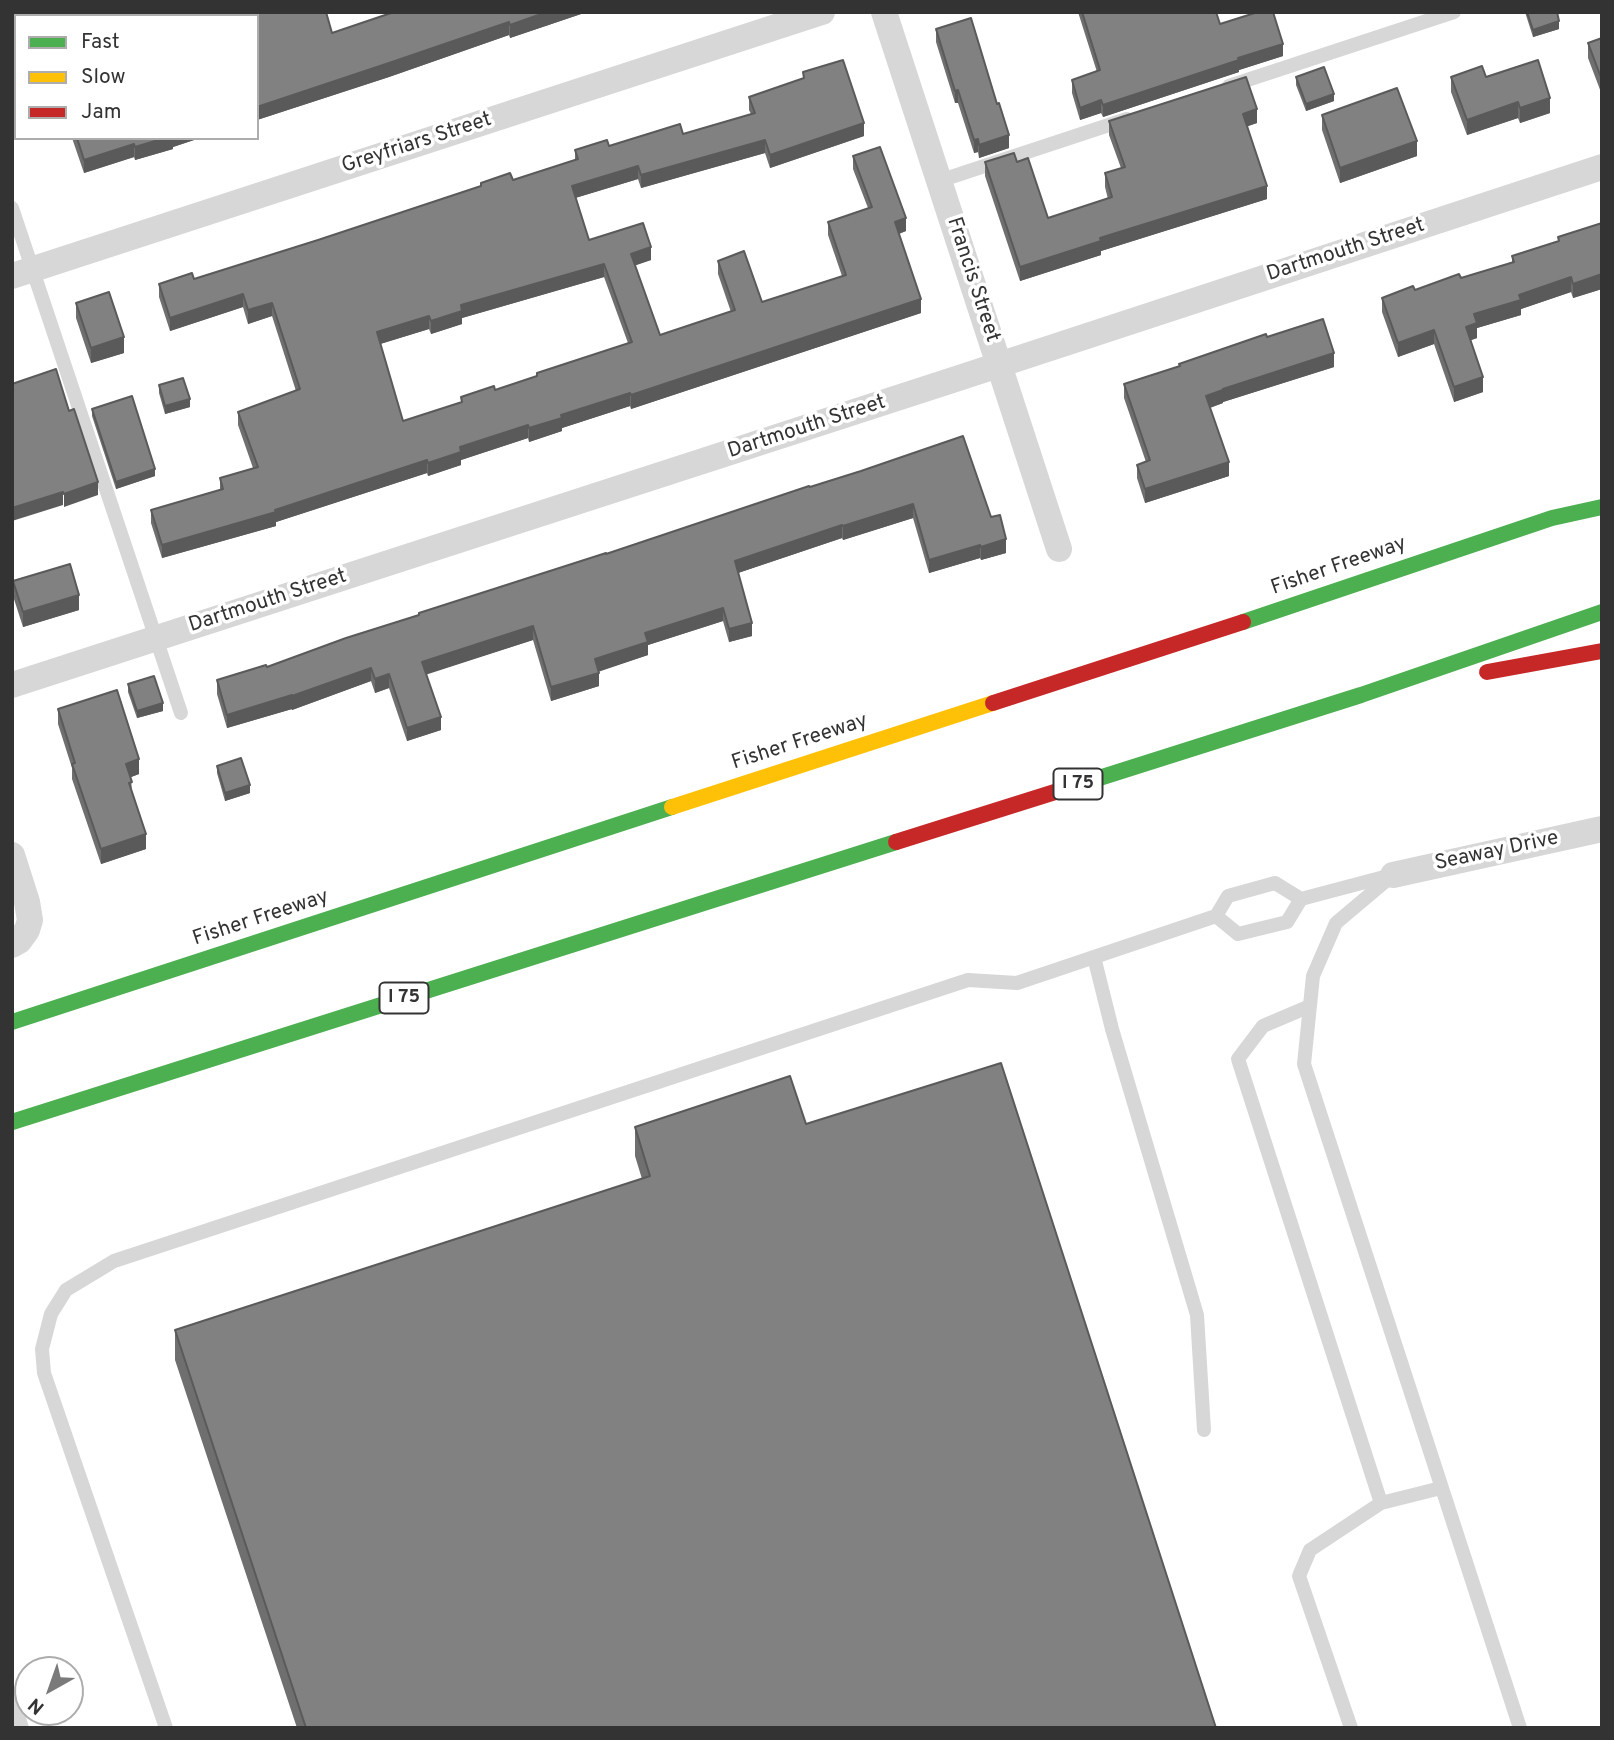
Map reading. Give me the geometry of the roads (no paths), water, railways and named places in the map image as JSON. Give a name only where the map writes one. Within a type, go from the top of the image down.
[{"type":"highway","points":[[1552,518],[1592,493]]},
{"type":"highway","name":"Fisher Freeway","points":[[12,1022],[1199,636],[1552,518],[1602,507]]},
{"type":"highway","name":"I 75","points":[[12,1122],[1361,695],[1602,612]]},
{"type":"highway","points":[[1361,695],[1602,651]]},
{"type":"street","name":"Greyfriars Street","points":[[23,272],[821,12]]},
{"type":"street","name":"Francis Street","points":[[884,12],[1059,548]]},
{"type":"street","name":"Dartmouth Street","points":[[12,685],[1602,167]]},
{"type":"street","name":"Seaway Drive","points":[[1393,875],[1602,829]]},
{"type":"street","points":[[12,855],[30,920],[20,938]]},
{"type":"lane","points":[[1217,90],[1454,12]]},
{"type":"lane","points":[[939,181],[1138,116]]},
{"type":"lane","points":[[12,208],[23,272],[157,638],[181,713]]},
{"type":"lane","points":[[1216,916],[1238,934],[1287,922],[1301,899],[1393,875]]},
{"type":"lane","points":[[1393,875],[1336,923],[1313,975],[1304,1064],[1520,1728]]},
{"type":"lane","points":[[166,1728],[44,1373],[42,1349],[51,1314],[66,1290],[114,1261],[968,980],[1017,983],[1216,916],[1228,896],[1275,883],[1301,899]]},
{"type":"lane","points":[[1094,957],[1112,1029],[1197,1315],[1204,1430]]},
{"type":"lane","points":[[1310,1006],[1263,1026],[1238,1059],[1381,1503]]},
{"type":"lane","points":[[1351,1728],[1299,1576],[1310,1550],[1381,1503],[1441,1488]]},
{"type":"lane","points":[[12,1696],[22,1728]]}]
